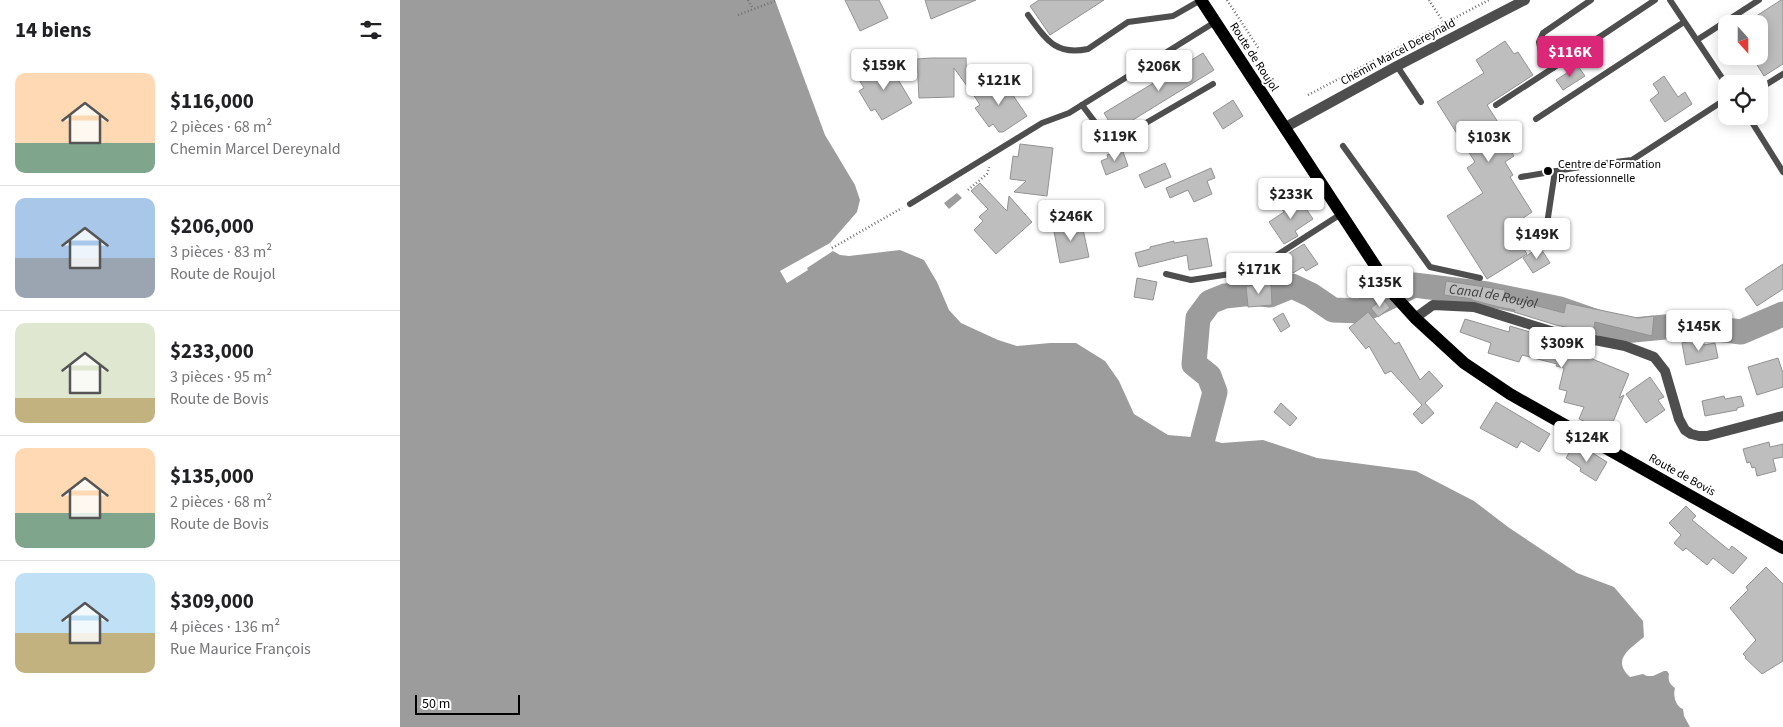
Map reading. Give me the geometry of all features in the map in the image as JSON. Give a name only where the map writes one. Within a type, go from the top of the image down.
[{"type":"main road","name":"Route de Roujol","points":[[1201,0],[1284,128]]},
{"type":"main road","name":"Route de Bovis","points":[[1284,128],[1395,296],[1415,318],[1464,363],[1510,394],[1783,548]]},
{"type":"street","name":"Chemin Marcel Dereynald","points":[[1284,128],[1397,66],[1525,0]]},
{"type":"street","points":[[1415,318],[1433,306],[1474,308],[1554,332],[1625,346],[1654,357],[1665,371],[1679,419],[1685,430],[1691,434],[1707,436],[1783,416]]},
{"type":"lane","points":[[1028,16],[1052,45],[1063,50],[1082,51],[1088,49],[1128,22],[1173,16],[1201,0]]},
{"type":"lane","points":[[1553,68],[1541,52],[1539,42],[1543,33],[1592,0]]},
{"type":"lane","points":[[1670,0],[1720,75]]},
{"type":"lane","points":[[1697,40],[1759,0]]},
{"type":"lane","points":[[1496,105],[1652,1]]},
{"type":"lane","points":[[910,204],[1042,123],[1068,113],[1082,105],[1215,22]]},
{"type":"lane","points":[[1536,119],[1684,22]]},
{"type":"lane","points":[[1397,66],[1421,102]]},
{"type":"lane","points":[[1768,83],[1783,74]]},
{"type":"lane","points":[[1082,105],[1107,138],[1120,138],[1213,84]]},
{"type":"lane","points":[[1521,177],[1632,160],[1718,104]]},
{"type":"lane","points":[[1754,125],[1783,172]]},
{"type":"lane","points":[[1343,146],[1430,267],[1480,278]]},
{"type":"lane","points":[[1532,235],[1547,224],[1555,171]]},
{"type":"lane","points":[[1166,274],[1192,280],[1243,272],[1260,266],[1340,214]]},
{"type":"path","points":[[748,0],[753,10]]},
{"type":"path","points":[[1227,0],[1259,49]]},
{"type":"path","points":[[1429,0],[1444,23]]},
{"type":"path","points":[[1308,95],[1489,0]]},
{"type":"path","points":[[738,15],[775,1]]},
{"type":"path","points":[[968,190],[987,174],[990,163],[986,157]]},
{"type":"path","points":[[832,248],[910,204]]},
{"type":"shaded area","points":[[400,0],[775,0],[825,135],[855,185],[860,200],[857,212],[830,243],[833,251],[840,255],[849,256],[900,250],[924,260],[937,282],[949,310],[961,323],[998,340],[1017,346],[1076,343],[1105,361],[1119,381],[1134,414],[1168,435],[1203,438],[1222,443],[1263,440],[1317,458],[1416,471],[1474,501],[1508,527],[1577,573],[1614,587],[1643,621],[1644,637],[1628,650],[1622,660],[1625,671],[1630,677],[1643,674],[1653,676],[1667,671],[1669,682],[1675,688],[1676,703],[1683,709],[1684,716],[1690,727],[400,727]]},
{"type":"shaded area","points":[[957,193],[962,198],[949,209],[944,203]]},
{"type":"pier","points":[[830,243],[833,251],[787,283],[780,271]]},
{"type":"building","points":[[845,0],[879,0],[888,18],[860,31]]},
{"type":"building","points":[[925,0],[976,0],[931,19]]},
{"type":"building","points":[[1039,0],[1104,0],[1050,35],[1030,6]]},
{"type":"building","points":[[1783,0],[1783,64],[1766,75],[1763,75],[1757,65],[1768,65],[1768,15],[1758,15]]},
{"type":"building","points":[[1505,41],[1514,54],[1518,52],[1533,75],[1487,105],[1510,141],[1506,144],[1514,156],[1505,162],[1513,175],[1510,177],[1532,212],[1510,227],[1527,254],[1487,279],[1447,216],[1483,193],[1467,168],[1475,162],[1437,102],[1484,73],[1476,60]]},
{"type":"building","points":[[1203,53],[1214,70],[1115,131],[1104,113]]},
{"type":"building","points":[[966,58],[967,86],[954,68],[954,97],[919,98],[917,59]]},
{"type":"building","points":[[887,61],[912,103],[882,120],[875,109],[871,111],[859,91],[864,88],[858,78]]},
{"type":"building","points":[[1578,66],[1585,76],[1563,90],[1556,80]]},
{"type":"building","points":[[1000,76],[1027,116],[1003,132],[999,132],[993,124],[989,127],[975,108],[980,105],[973,94]]},
{"type":"building","points":[[1664,76],[1678,97],[1685,92],[1692,104],[1665,122],[1650,100],[1659,93],[1653,84]]},
{"type":"building","points":[[1233,100],[1243,116],[1223,129],[1213,113]]},
{"type":"building","points":[[1020,144],[1053,148],[1047,196],[1014,192],[1026,181],[1010,179],[1013,156],[1018,157]]},
{"type":"building","points":[[1122,149],[1128,166],[1106,175],[1101,161],[1108,158],[1107,155]]},
{"type":"building","points":[[1165,163],[1171,177],[1145,188],[1139,175]]},
{"type":"building","points":[[1211,168],[1215,178],[1207,181],[1212,194],[1194,202],[1188,190],[1170,198],[1166,188]]},
{"type":"building","points":[[980,183],[1007,211],[1009,196],[1032,222],[996,254],[974,230],[983,221],[979,217],[988,209],[971,191]]},
{"type":"building","points":[[1297,195],[1313,219],[1295,231],[1298,236],[1284,244],[1269,222],[1284,212],[1280,207]]},
{"type":"building","points":[[1081,220],[1089,257],[1060,263],[1053,226]]},
{"type":"building","points":[[1207,238],[1212,266],[1189,270],[1187,255],[1139,267],[1135,253],[1174,241],[1174,243]]},
{"type":"building","points":[[1304,244],[1318,264],[1306,271],[1303,267],[1293,273],[1283,257]]},
{"type":"building","points":[[1540,247],[1550,263],[1533,273],[1523,258]]},
{"type":"building","points":[[1783,264],[1783,289],[1757,306],[1745,289]]},
{"type":"building","points":[[1137,278],[1157,282],[1153,300],[1134,297]]},
{"type":"building","points":[[1446,281],[1505,290],[1504,297],[1564,313],[1566,303],[1638,318],[1654,316],[1652,336],[1595,322],[1593,333],[1556,325],[1514,312],[1515,310],[1472,299],[1444,295]]},
{"type":"building","points":[[1271,284],[1272,305],[1248,307],[1246,286]]},
{"type":"building","points":[[1383,299],[1390,308],[1378,317],[1371,308]]},
{"type":"building","points":[[1368,312],[1395,344],[1399,342],[1420,380],[1429,371],[1443,386],[1425,403],[1434,413],[1422,424],[1413,414],[1422,405],[1391,371],[1385,374],[1369,346],[1366,349],[1349,328]]},
{"type":"building","points":[[1283,313],[1290,326],[1281,332],[1273,319]]},
{"type":"building","points":[[1465,319],[1509,332],[1510,326],[1553,339],[1590,346],[1590,358],[1629,374],[1619,398],[1624,395],[1609,432],[1579,419],[1584,407],[1564,402],[1567,391],[1559,389],[1564,368],[1556,366],[1557,364],[1522,355],[1519,362],[1488,353],[1491,343],[1460,332]]},
{"type":"building","points":[[1703,338],[1704,345],[1715,343],[1718,358],[1686,365],[1682,343]]},
{"type":"building","points":[[1778,358],[1783,373],[1783,387],[1757,395],[1748,367]]},
{"type":"building","points":[[1650,377],[1664,397],[1658,400],[1665,410],[1646,423],[1626,394]]},
{"type":"building","points":[[1724,396],[1725,399],[1741,396],[1744,406],[1737,408],[1737,410],[1705,416],[1702,401]]},
{"type":"building","points":[[1496,402],[1550,434],[1539,452],[1521,441],[1517,448],[1480,428]]},
{"type":"building","points":[[1281,403],[1297,418],[1290,426],[1274,412]]},
{"type":"building","points":[[1769,442],[1770,447],[1783,444],[1783,457],[1773,459],[1776,471],[1757,476],[1755,467],[1752,468],[1750,462],[1747,463],[1743,449]]},
{"type":"building","points":[[1573,446],[1589,455],[1591,452],[1607,462],[1596,481],[1580,471],[1581,468],[1566,458]]},
{"type":"building","points":[[1686,506],[1696,516],[1692,520],[1729,550],[1732,546],[1747,558],[1733,574],[1713,558],[1707,565],[1686,548],[1683,551],[1674,543],[1681,535],[1669,523]]},
{"type":"building","points":[[1766,567],[1783,584],[1783,661],[1762,674],[1743,654],[1756,640],[1730,608],[1748,590],[1746,587]]},
{"type":"waterway","name":"Canal de Roujol","points":[[1203,438],[1215,392],[1209,376],[1194,364],[1198,318],[1210,302],[1225,296],[1253,293],[1270,295],[1292,286],[1311,295],[1333,310],[1361,311],[1414,285],[1487,294],[1560,309],[1623,331],[1686,325],[1741,332],[1783,314]]},
{"type":"place","name":"Centre de Formation Professionnelle","points":[[1548,171]]}]
